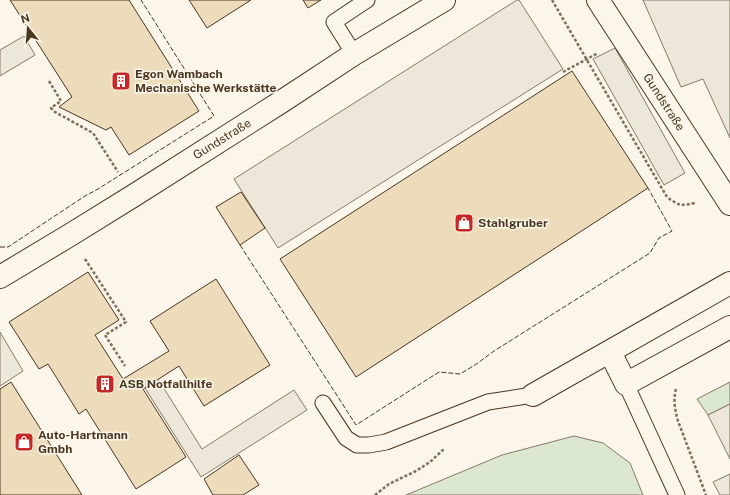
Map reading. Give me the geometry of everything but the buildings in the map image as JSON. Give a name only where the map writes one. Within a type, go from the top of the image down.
[{"type":"street","name":"Gundstraße","points":[[0,277],[133,196],[354,54],[444,0]]},
{"type":"street","name":"Gundstraße","points":[[598,0],[727,200]]},
{"type":"street","points":[[533,395],[730,283]]},
{"type":"street","points":[[610,352],[626,384],[730,327]]},
{"type":"lane","points":[[354,54],[334,22],[367,0]]},
{"type":"lane","points":[[626,384],[677,495]]},
{"type":"lane","points":[[323,402],[346,438],[357,445],[369,445],[386,442],[488,402],[533,395]]},
{"type":"path","points":[[552,0],[667,197],[675,203],[683,206],[727,200]]},
{"type":"path","points":[[563,72],[587,59]]},
{"type":"path","points":[[49,81],[60,101],[51,108],[55,112],[93,133],[133,196]]},
{"type":"path","points":[[70,235],[126,322],[105,335],[125,366]]},
{"type":"path","points":[[678,384],[675,394],[675,411],[706,495]]},
{"type":"green space","points":[[730,382],[730,404],[708,415],[697,399]]},
{"type":"green space","points":[[574,436],[603,443],[630,463],[643,495],[406,495],[502,455]]},
{"type":"shaded area","points":[[519,0],[563,69],[278,248],[234,179]]},
{"type":"shaded area","points":[[643,0],[730,0],[730,138],[703,79],[681,87]]},
{"type":"shaded area","points":[[24,36],[35,55],[0,76],[0,50]]},
{"type":"shaded area","points":[[615,48],[685,173],[664,185],[593,59]]},
{"type":"shaded area","points":[[0,332],[23,371],[0,386]]},
{"type":"shaded area","points":[[158,379],[202,449],[294,390],[307,410],[201,477],[145,388]]},
{"type":"shaded area","points":[[730,404],[730,459],[708,415]]},
{"type":"shaded area","points":[[730,474],[730,495],[720,495],[713,482]]},
{"type":"fence","points":[[0,247],[8,247],[85,196],[214,116],[141,0]]},
{"type":"fence","points":[[240,245],[356,425],[439,372],[460,374],[650,253],[659,238],[672,231],[648,188]]},
{"type":"place","name":"Egon Wambach Mechanische Werkstätte","points":[[121,81]]},
{"type":"place","name":"Stahlgruber","points":[[464,223]]},
{"type":"place","name":"ASB Notfallhilfe","points":[[105,384]]},
{"type":"place","name":"Auto-Hartmann Gmbh","points":[[24,442]]}]
